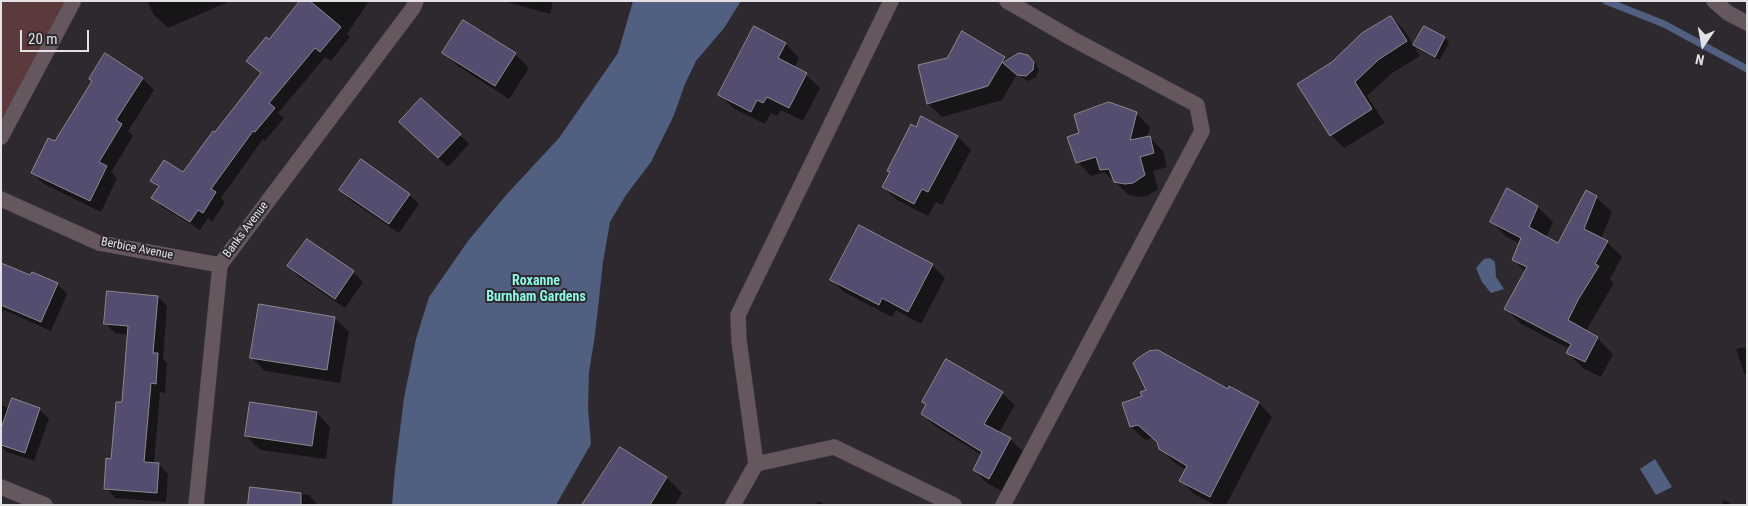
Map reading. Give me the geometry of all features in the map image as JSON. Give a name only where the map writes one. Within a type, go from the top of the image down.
[{"type":"street","points":[[1,137],[72,1]]},
{"type":"street","name":"Banks Avenue","points":[[196,505],[220,265],[416,1]]},
{"type":"street","points":[[733,505],[756,464],[739,341],[738,315],[891,1]]},
{"type":"street","points":[[1003,505],[1202,131],[1197,105],[1007,1]]},
{"type":"street","points":[[1714,1],[1728,13],[1747,23]]},
{"type":"street","name":"Berbice Avenue","points":[[1,199],[99,243],[220,265]]},
{"type":"street","points":[[756,464],[834,448],[954,505]]},
{"type":"street","points":[[1,487],[45,505]]},
{"type":"shaded area","points":[[1,1],[72,1],[1,137]]},
{"type":"water","points":[[633,1],[741,1],[724,28],[696,61],[685,84],[674,115],[651,162],[626,195],[610,222],[589,372],[588,408],[591,444],[556,505],[392,505],[404,398],[416,339],[429,297],[468,241],[507,194],[559,138],[618,53]]},
{"type":"water","points":[[1490,258],[1495,262],[1496,277],[1504,289],[1491,293],[1482,282],[1476,268],[1484,259]]},
{"type":"water","points":[[1655,459],[1672,487],[1656,495],[1640,469]]},
{"type":"building","points":[[300,1],[310,1],[341,27],[320,52],[315,48],[269,103],[275,108],[255,132],[253,131],[211,189],[216,192],[203,213],[198,210],[190,222],[151,198],[159,186],[150,181],[164,160],[183,172],[213,131],[215,132],[261,73],[246,61],[266,37],[269,39]]},
{"type":"building","points":[[1391,16],[1407,41],[1378,60],[1355,82],[1372,109],[1330,136],[1297,84],[1332,62],[1362,33]]},
{"type":"building","points":[[463,20],[516,53],[495,86],[442,53]]},
{"type":"building","points":[[754,26],[786,43],[778,58],[807,73],[789,108],[767,97],[763,103],[757,100],[751,112],[718,95]]},
{"type":"building","points":[[1424,26],[1445,37],[1435,57],[1413,45]]},
{"type":"building","points":[[962,31],[1005,57],[988,86],[927,104],[918,65],[947,58]]},
{"type":"building","points":[[105,53],[143,78],[116,120],[122,124],[99,162],[107,166],[90,201],[31,173],[48,138],[55,141],[92,81],[89,79]]},
{"type":"building","points":[[1019,53],[1028,55],[1034,62],[1033,70],[1026,76],[1017,75],[1003,63]]},
{"type":"building","points":[[421,98],[461,134],[438,158],[399,122]]},
{"type":"building","points":[[1109,102],[1137,112],[1130,140],[1150,136],[1154,153],[1140,157],[1145,175],[1133,183],[1114,182],[1109,169],[1100,170],[1096,157],[1076,163],[1067,137],[1079,133],[1074,115]]},
{"type":"building","points":[[921,116],[958,136],[928,192],[922,189],[914,204],[882,187],[890,172],[887,171],[911,124],[916,127]]},
{"type":"building","points":[[361,159],[410,194],[389,224],[339,190]]},
{"type":"building","points":[[1507,188],[1538,206],[1529,227],[1558,243],[1586,190],[1597,196],[1584,229],[1608,241],[1595,264],[1599,266],[1568,320],[1598,337],[1585,362],[1566,353],[1571,344],[1504,309],[1527,267],[1512,260],[1521,238],[1490,222]]},
{"type":"building","points":[[859,225],[933,264],[908,312],[882,298],[879,305],[830,280]]},
{"type":"building","points":[[307,239],[354,271],[335,299],[287,266]]},
{"type":"building","points":[[1,263],[30,275],[32,272],[58,283],[41,322],[1,305]]},
{"type":"building","points":[[107,291],[158,296],[153,353],[158,353],[156,384],[151,383],[144,462],[159,463],[157,493],[104,489],[106,458],[111,459],[116,402],[122,402],[128,326],[104,324]]},
{"type":"building","points":[[259,304],[335,317],[327,370],[250,358]]},
{"type":"building","points":[[1158,350],[1228,389],[1229,386],[1259,402],[1210,497],[1179,481],[1187,466],[1159,449],[1157,442],[1138,425],[1130,427],[1122,403],[1142,396],[1140,392],[1146,390],[1133,363],[1149,351]]},
{"type":"building","points":[[946,359],[1003,392],[984,424],[1011,438],[989,479],[973,470],[982,452],[921,414],[926,404],[922,402]]},
{"type":"building","points":[[12,398],[40,408],[25,453],[1,445],[1,429]]},
{"type":"building","points":[[250,402],[317,412],[312,446],[245,436]]},
{"type":"building","points":[[620,447],[667,477],[650,505],[582,505]]},
{"type":"building","points":[[250,487],[301,493],[301,505],[248,505]]},
{"type":"waterway","points":[[1606,1],[1664,24],[1747,69]]},
{"type":"district","name":"Roxanne Burnham Gardens","points":[[536,290]]}]
